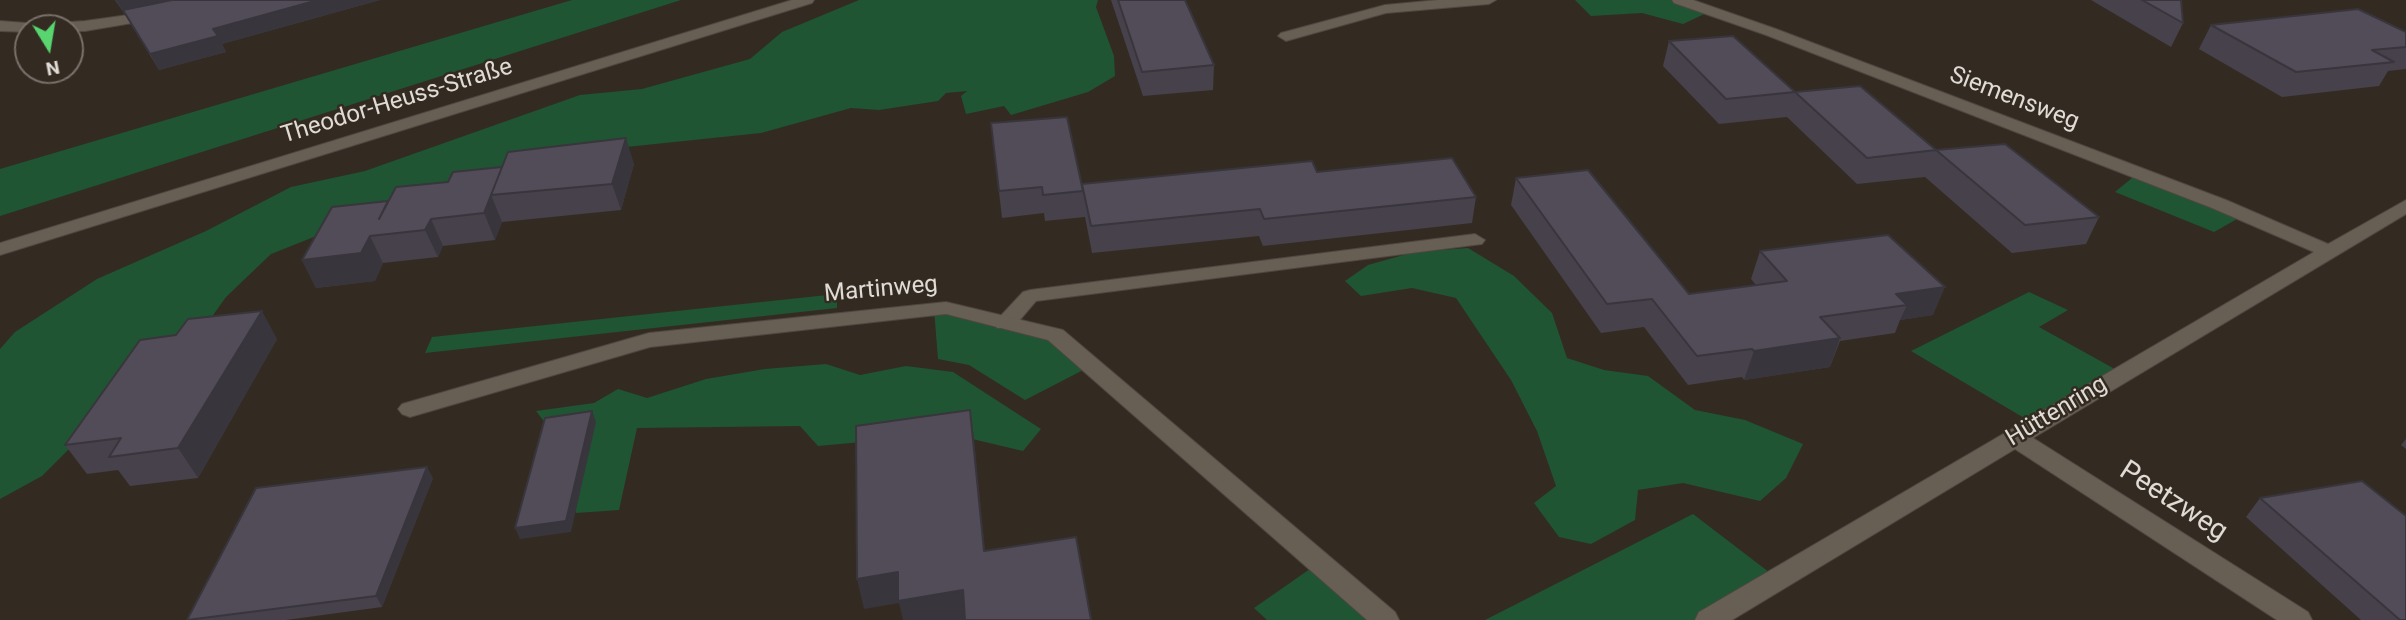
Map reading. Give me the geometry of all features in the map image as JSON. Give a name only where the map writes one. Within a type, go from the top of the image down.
[{"type":"street","name":"Theodor-Heuss-Straße","points":[[0,248],[807,0]]},
{"type":"street","points":[[1286,36],[1385,9],[1489,0]]},
{"type":"street","name":"Siemensweg","points":[[1679,0],[1771,32],[2220,204],[2329,251]]},
{"type":"street","points":[[84,26],[174,11]]},
{"type":"street","name":"Hüttenring","points":[[1709,620],[2406,206]]},
{"type":"street","points":[[1005,323],[1030,296],[1475,240]]},
{"type":"street","name":"Martinweg","points":[[410,409],[649,340],[946,308],[1055,335],[1385,620]]},
{"type":"street","name":"Peetzweg","points":[[2014,437],[2298,620]]},
{"type":"green space","points":[[572,0],[681,0],[0,216],[0,169]]},
{"type":"green space","points":[[859,0],[1098,0],[1096,7],[1114,56],[1115,76],[1088,92],[1011,115],[1004,106],[966,114],[961,96],[967,91],[946,93],[938,101],[879,110],[851,108],[761,133],[549,155],[329,231],[271,254],[226,297],[196,339],[90,428],[42,476],[0,499],[0,349],[15,332],[97,279],[206,231],[291,187],[365,171],[580,95],[642,89],[750,59],[782,32]]},
{"type":"green space","points":[[1575,0],[1679,0],[1711,11],[1683,24],[1642,13],[1591,16]]},
{"type":"green space","points":[[2138,173],[2246,214],[2214,232],[2115,192]]},
{"type":"green space","points":[[1468,248],[1514,276],[1552,313],[1567,358],[1604,370],[1648,376],[1695,410],[1745,420],[1803,444],[1786,478],[1760,501],[1683,483],[1638,490],[1635,520],[1591,544],[1559,537],[1534,503],[1556,486],[1537,431],[1511,380],[1456,298],[1412,288],[1361,296],[1345,281],[1368,265],[1414,252]]},
{"type":"green space","points":[[2029,292],[2068,310],[2039,327],[2122,373],[2036,425],[1911,351]]},
{"type":"green space","points":[[837,294],[837,308],[425,353],[432,337]]},
{"type":"green space","points":[[934,309],[1055,335],[1091,366],[1025,400],[969,365],[938,359]]},
{"type":"green space","points":[[826,364],[860,375],[906,366],[953,372],[1041,429],[1023,451],[968,438],[895,439],[818,446],[800,426],[637,428],[619,510],[576,513],[549,428],[536,411],[594,403],[618,389],[647,398],[706,379],[765,369]]},
{"type":"green space","points":[[1693,514],[1778,579],[1709,620],[1485,620]]},
{"type":"green space","points":[[1320,562],[1385,620],[1267,620],[1254,608]]},
{"type":"building","points":[[172,0],[318,0],[213,29],[218,36],[150,54],[123,10]]},
{"type":"building","points":[[1118,0],[1185,0],[1214,65],[1142,72]]},
{"type":"building","points":[[2142,0],[2181,0],[2183,23]]},
{"type":"building","points":[[2358,9],[2406,32],[2406,47],[2372,50],[2394,62],[2296,72],[2211,25]]},
{"type":"building","points":[[1733,36],[1795,92],[1726,99],[1669,41]]},
{"type":"building","points":[[1860,86],[1936,150],[1867,158],[1795,92]]},
{"type":"building","points":[[1067,117],[1083,191],[1043,195],[1042,187],[999,191],[991,123]]},
{"type":"building","points":[[626,138],[612,184],[491,195],[508,152]]},
{"type":"building","points":[[2005,144],[2099,217],[2025,225],[1936,150]]},
{"type":"building","points":[[1452,158],[1476,197],[1264,219],[1260,209],[1091,226],[1082,184],[1312,161],[1317,172]]},
{"type":"building","points":[[502,167],[484,213],[431,219],[425,230],[370,236],[361,253],[302,260],[332,207],[388,201],[379,219],[396,187],[448,182],[453,172]]},
{"type":"building","points":[[1588,170],[1689,294],[1787,281],[1760,251],[1888,235],[1945,287],[1896,294],[1907,305],[1820,317],[1840,338],[1754,351],[1752,349],[1697,356],[1652,299],[1607,304],[1516,178]]},
{"type":"building","points":[[262,311],[178,448],[109,457],[121,438],[65,445],[140,340],[176,335],[188,319]]},
{"type":"building","points":[[970,410],[984,551],[1076,537],[1091,620],[965,620],[963,590],[898,601],[898,572],[857,579],[856,426]]},
{"type":"building","points":[[592,411],[566,521],[515,528],[545,418]]},
{"type":"building","points":[[427,467],[376,596],[187,620],[256,488]]},
{"type":"building","points":[[2362,481],[2406,516],[2406,620],[2400,620],[2260,498]]}]
